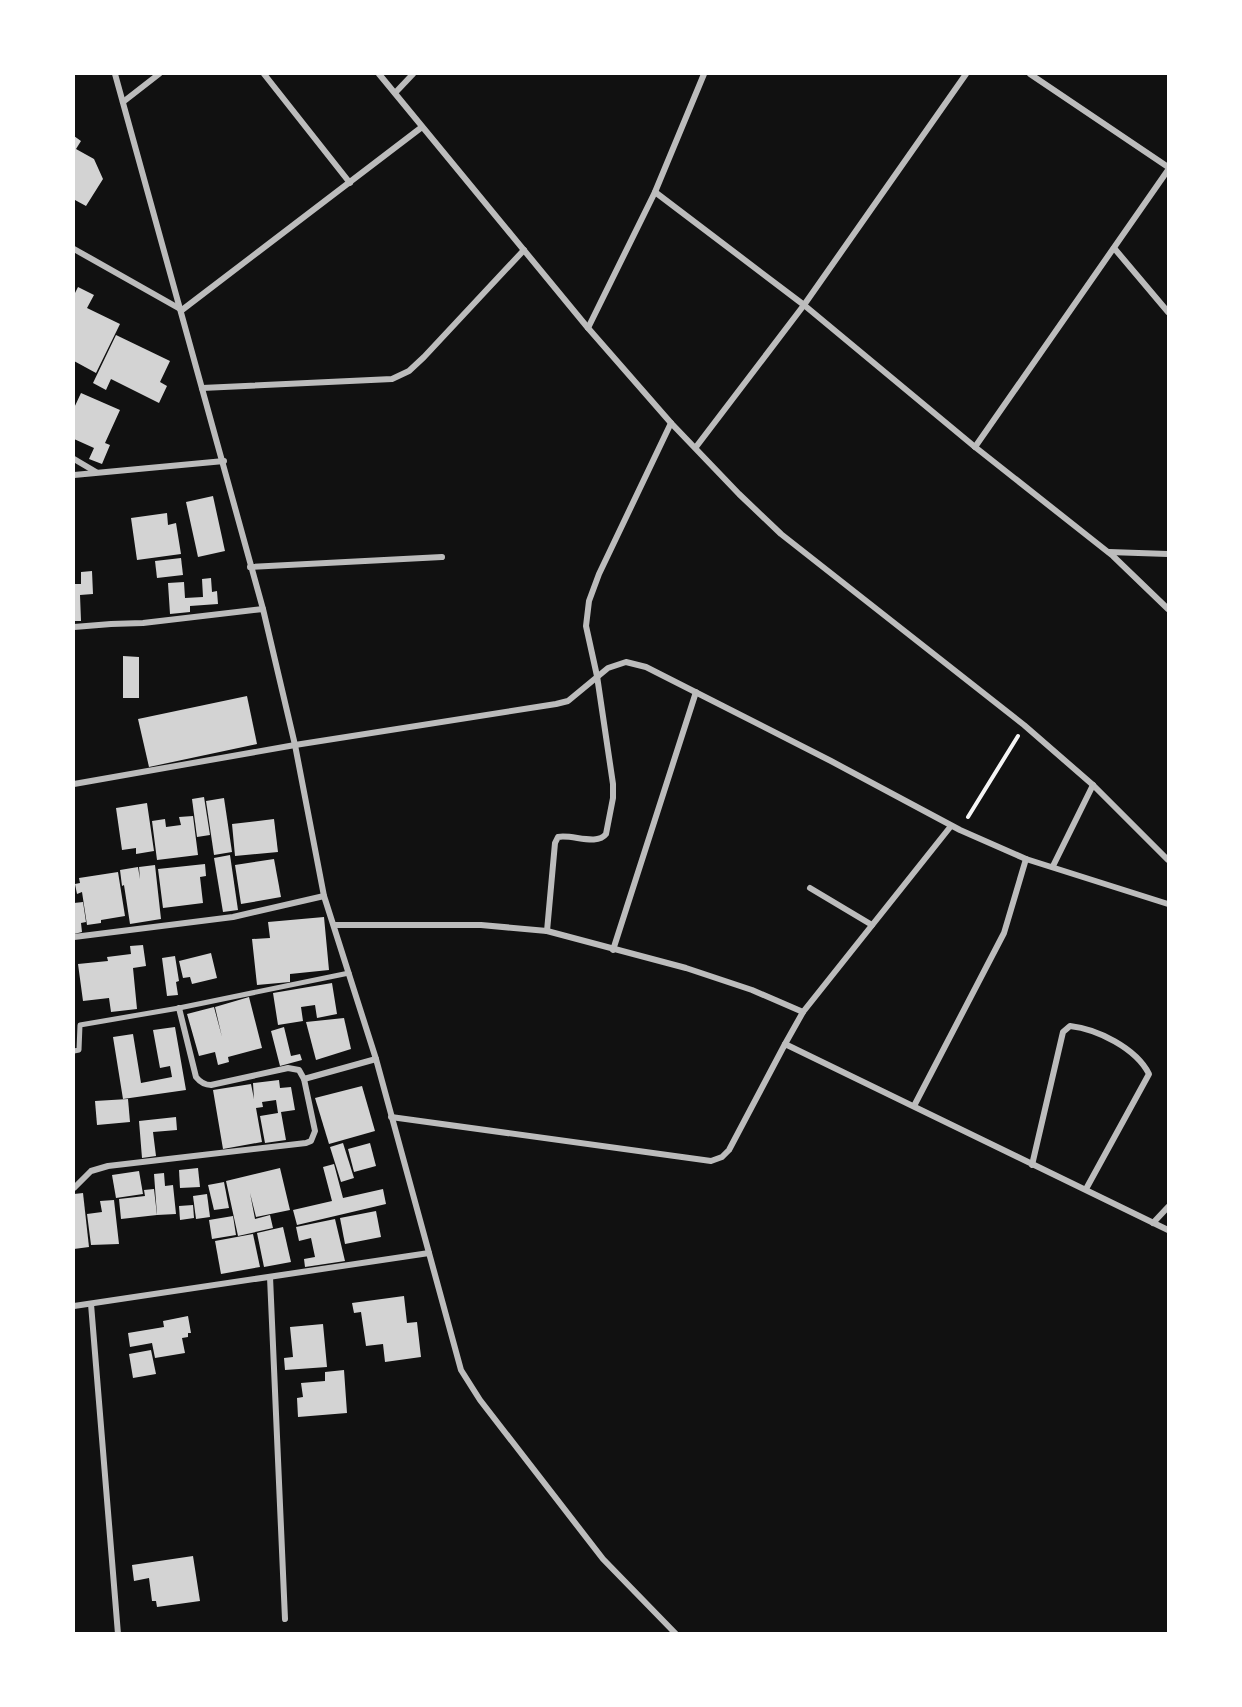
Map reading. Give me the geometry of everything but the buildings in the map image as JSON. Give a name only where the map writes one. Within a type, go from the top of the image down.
[{"type":"street","points":[[115,74],[224,461],[250,567],[263,609],[295,745],[324,896],[376,1059],[461,1370],[480,1400],[603,1559],[676,1634]]},
{"type":"street","points":[[123,102],[159,74]]},
{"type":"street","points":[[264,74],[350,183]]},
{"type":"street","points":[[379,74],[588,328],[671,423],[739,494],[781,534],[1024,725],[1093,784],[1168,860]]},
{"type":"street","points":[[395,93],[413,74]]},
{"type":"street","points":[[588,328],[655,192],[704,74]]},
{"type":"street","points":[[696,447],[804,305],[966,74]]},
{"type":"street","points":[[975,447],[1168,169],[1030,74]]},
{"type":"street","points":[[182,310],[422,127]]},
{"type":"street","points":[[655,192],[804,305],[975,447],[1108,552],[1168,609]]},
{"type":"street","points":[[1114,248],[1168,312]]},
{"type":"street","points":[[74,249],[182,310]]},
{"type":"street","points":[[202,388],[392,379],[409,371],[424,357],[524,250]]},
{"type":"street","points":[[547,931],[555,843],[558,837],[597,840],[603,838],[608,825],[613,784],[597,676],[586,626],[589,601],[599,573],[671,423]]},
{"type":"street","points":[[74,459],[96,473]]},
{"type":"street","points":[[74,475],[224,461]]},
{"type":"street","points":[[1108,552],[1168,554]]},
{"type":"street","points":[[250,567],[442,557]]},
{"type":"street","points":[[74,627],[143,623],[263,609]]},
{"type":"street","points":[[74,784],[295,745],[568,701],[608,668],[626,662],[646,667],[696,692],[951,826],[1026,859],[1168,904]]},
{"type":"street","points":[[613,950],[696,692]]},
{"type":"street","points":[[1053,866],[1093,784]]},
{"type":"street","points":[[391,1117],[711,1161],[722,1157],[729,1150],[803,1012],[951,826]]},
{"type":"street","points":[[914,1106],[1004,933],[1026,859]]},
{"type":"street","points":[[810,888],[872,926]]},
{"type":"street","points":[[74,937],[233,917],[324,896]]},
{"type":"street","points":[[334,925],[481,925],[547,931],[686,968],[752,990],[803,1012]]},
{"type":"street","points":[[74,1051],[79,1050],[80,1025],[179,1008],[349,973]]},
{"type":"street","points":[[74,1188],[91,1171],[108,1166],[311,1141],[315,1131],[304,1079],[299,1070],[288,1068],[206,1085],[196,1077],[179,1008]]},
{"type":"street","points":[[1032,1165],[1063,1032],[1070,1026],[1081,1028],[1113,1042],[1139,1059],[1149,1074],[1086,1190]]},
{"type":"street","points":[[785,1044],[1168,1230]]},
{"type":"street","points":[[304,1079],[376,1059]]},
{"type":"street","points":[[1153,1223],[1168,1207]]},
{"type":"street","points":[[74,1306],[429,1253]]},
{"type":"street","points":[[270,1276],[285,1619]]},
{"type":"street","points":[[91,1304],[118,1634]]},
{"type":"path","points":[[960,830],[1024,725]]}]
